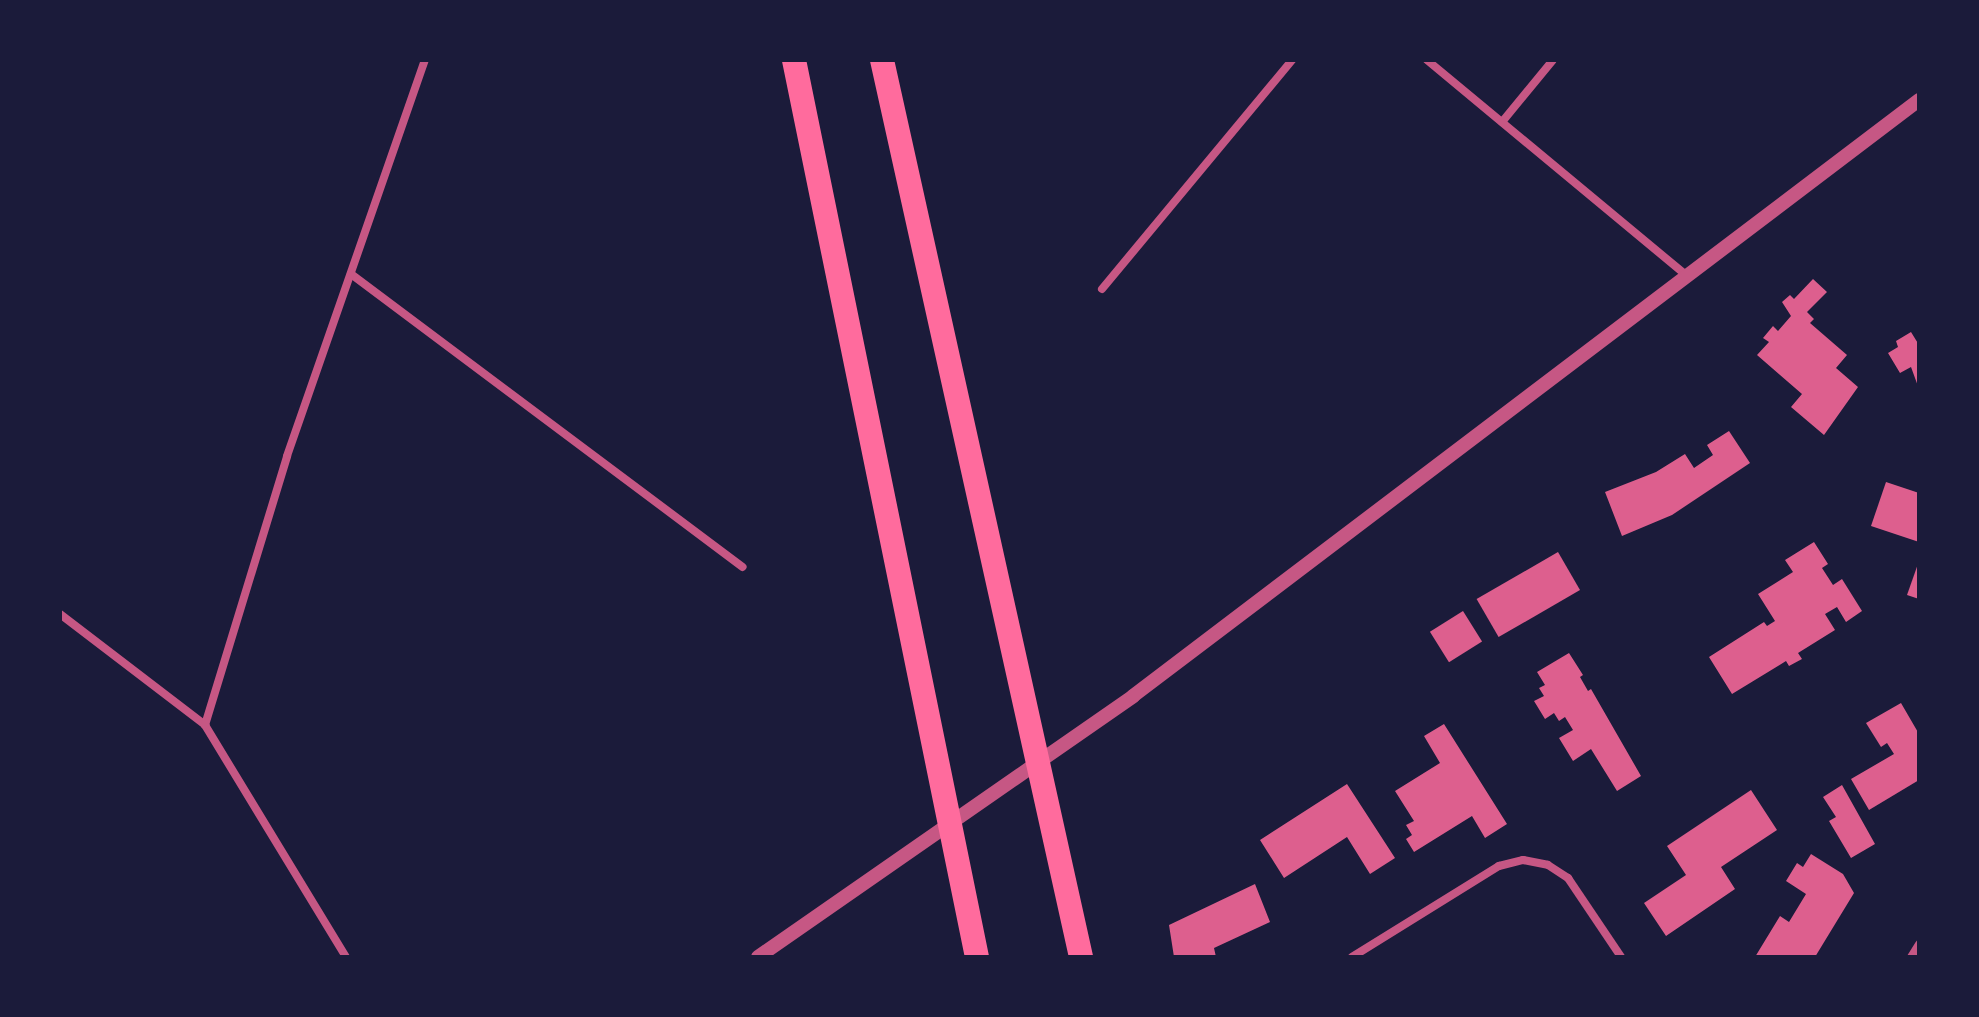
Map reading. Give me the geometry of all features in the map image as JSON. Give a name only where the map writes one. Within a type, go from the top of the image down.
[{"type":"highway","points":[[794,60],[977,957]]},
{"type":"highway","points":[[882,60],[1081,957]]},
{"type":"street","points":[[205,725],[287,456],[425,60]]},
{"type":"street","points":[[1102,289],[1292,60]]},
{"type":"street","points":[[1427,60],[1687,276]]},
{"type":"street","points":[[1502,122],[1553,60]]},
{"type":"street","points":[[758,957],[869,883],[1133,696],[1919,100]]},
{"type":"street","points":[[351,274],[743,567]]},
{"type":"street","points":[[60,614],[205,725],[346,957]]},
{"type":"street","points":[[1352,957],[1499,866],[1523,860],[1548,865],[1568,878],[1621,957]]},
{"type":"street","points":[[1911,957],[1919,944]]},
{"type":"building","points":[[1813,279],[1827,292],[1807,312],[1814,319],[1810,323],[1847,355],[1836,368],[1858,387],[1824,435],[1791,407],[1802,394],[1757,355],[1769,342],[1763,338],[1773,326],[1778,331],[1791,316],[1782,302],[1790,295],[1794,299]]},
{"type":"building","points":[[1911,332],[1919,345],[1919,389],[1911,367],[1900,373],[1888,353],[1898,347],[1896,341]]},
{"type":"building","points":[[1729,431],[1750,463],[1672,515],[1622,536],[1605,492],[1656,472],[1685,454],[1694,468],[1713,455],[1707,445]]},
{"type":"building","points":[[1886,482],[1919,493],[1919,542],[1871,526]]},
{"type":"building","points":[[1814,542],[1828,564],[1822,568],[1833,585],[1842,579],[1862,611],[1846,622],[1837,607],[1825,614],[1835,630],[1798,653],[1802,659],[1789,666],[1786,661],[1732,694],[1709,657],[1764,622],[1767,626],[1775,621],[1758,594],[1793,572],[1785,560]]},
{"type":"building","points":[[1558,552],[1580,590],[1499,637],[1477,599]]},
{"type":"building","points":[[1919,561],[1919,599],[1907,595]]},
{"type":"building","points":[[1463,611],[1482,642],[1449,662],[1430,632]]},
{"type":"building","points":[[1569,653],[1583,675],[1580,677],[1588,691],[1591,689],[1641,776],[1617,791],[1591,749],[1573,761],[1559,738],[1573,730],[1565,717],[1559,721],[1554,713],[1545,719],[1534,701],[1544,696],[1539,688],[1545,685],[1537,672]]},
{"type":"building","points":[[1901,703],[1919,734],[1919,780],[1869,810],[1851,779],[1894,754],[1887,743],[1881,747],[1866,723]]},
{"type":"building","points":[[1444,724],[1507,824],[1485,838],[1472,816],[1414,852],[1406,839],[1412,835],[1406,825],[1414,821],[1395,791],[1440,763],[1424,736]]},
{"type":"building","points":[[1347,784],[1395,858],[1370,874],[1347,837],[1284,878],[1260,840]]},
{"type":"building","points":[[1842,785],[1875,844],[1851,858],[1829,821],[1836,817],[1823,797]]},
{"type":"building","points":[[1751,790],[1777,830],[1721,867],[1735,889],[1666,936],[1644,903],[1686,875],[1667,846]]},
{"type":"building","points":[[1811,854],[1843,874],[1854,893],[1815,957],[1755,957],[1780,916],[1789,922],[1806,894],[1786,881],[1797,863],[1803,867]]},
{"type":"building","points":[[1255,884],[1270,922],[1214,948],[1216,957],[1174,957],[1169,925]]}]
